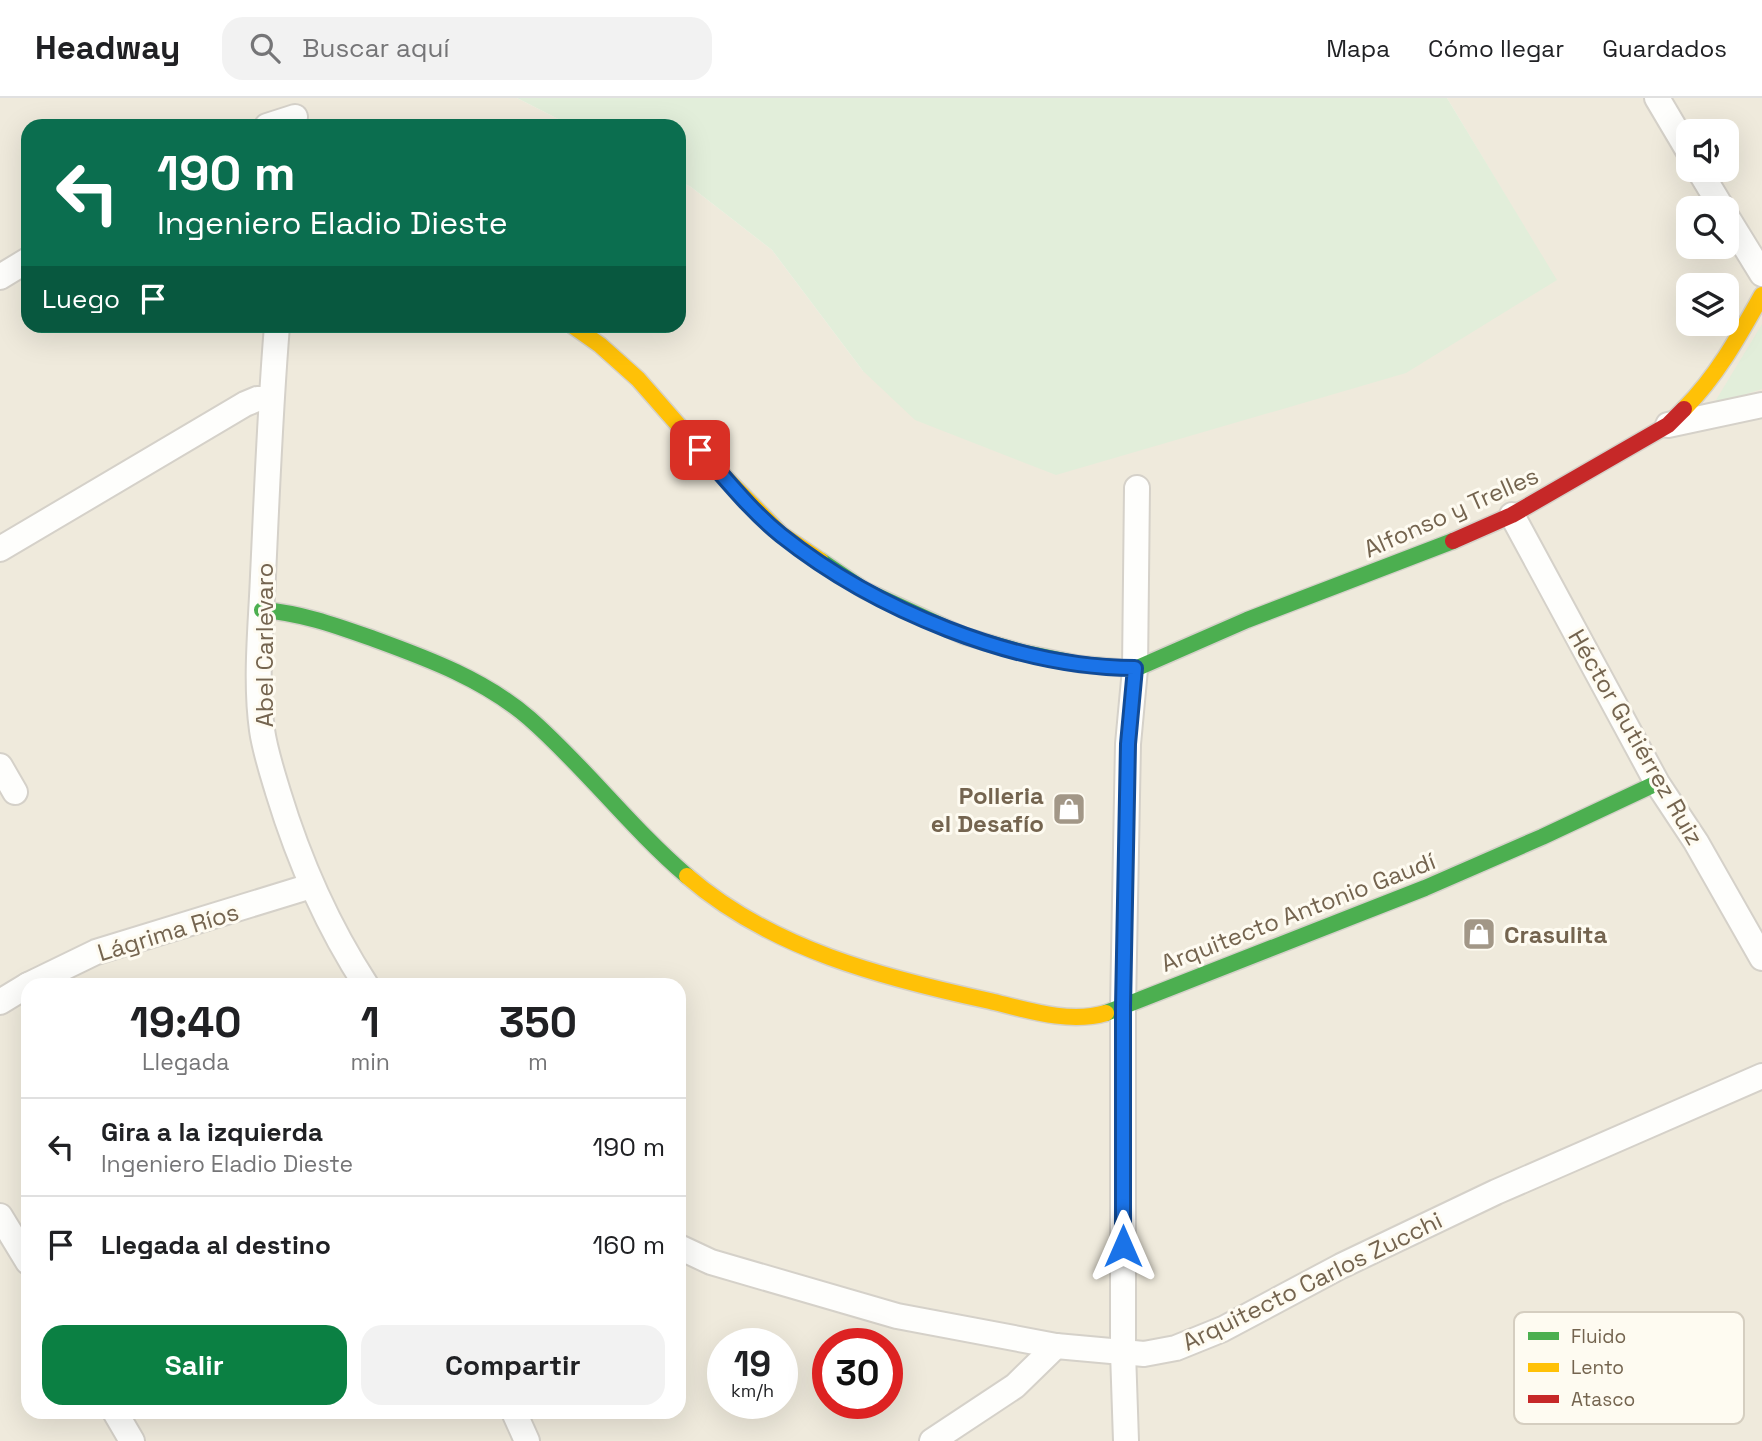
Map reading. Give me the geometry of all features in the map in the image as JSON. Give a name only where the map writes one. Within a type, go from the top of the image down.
[{"type":"street","points":[[1657,98],[1676,130]]},
{"type":"street","points":[[1739,237],[1762,274]]},
{"type":"street","points":[[0,277],[21,264]]},
{"type":"street","name":"Alfonso y Trelles","points":[[1135,668],[1247,620],[1437,548],[1512,515],[1668,425],[1704,389],[1733,348],[1762,295]]},
{"type":"street","name":"Abel Carlevaro","points":[[276,333],[262,610],[262,730],[290,831],[311,886],[362,978]]},
{"type":"street","points":[[583,333],[638,379],[724,477],[781,534],[863,590],[964,636],[1079,664],[1135,668]]},
{"type":"street","points":[[0,550],[245,404],[257,399],[271,399]]},
{"type":"street","points":[[1668,425],[1762,405]]},
{"type":"street","points":[[1126,1441],[1123,1352],[1123,1007],[1128,744],[1135,668],[1137,488]]},
{"type":"street","name":"Héctor Gutiérrez Ruiz","points":[[1512,515],[1657,783],[1696,842],[1762,958]]},
{"type":"street","name":"Arquitecto Antonio Gaudí","points":[[262,610],[309,616],[422,656],[481,684],[525,713],[555,741],[629,822],[699,887],[746,916],[806,947],[856,967],[905,981],[1030,1010],[1083,1017],[1110,1013],[1139,998],[1251,958],[1489,861],[1585,819],[1657,783]]},
{"type":"street","points":[[0,766],[15,792]]},
{"type":"street","name":"Lágrima Ríos","points":[[43,978],[96,953],[311,886]]},
{"type":"street","name":"Lágrima Ríos","points":[[0,1002],[21,989]]},
{"type":"street","name":"Arquitecto Carlos Zucchi","points":[[686,1250],[711,1262],[897,1316],[1056,1346],[1144,1354],[1176,1348],[1223,1329],[1341,1266],[1496,1192],[1762,1076]]},
{"type":"street","points":[[0,1216],[19,1255]]},
{"type":"street","points":[[932,1441],[1015,1386],[1056,1346]]},
{"type":"street","points":[[119,1419],[132,1441]]},
{"type":"street","points":[[517,1419],[527,1441]]},
{"type":"shaded area","points":[[0,98],[517,98],[558,119],[21,119],[21,333],[686,333],[686,184],[772,250],[863,371],[1556,280],[1447,98],[1762,98],[1762,1441],[0,1441]]},
{"type":"green space","points":[[517,98],[1447,98],[1557,280],[1406,373],[1056,475],[915,420],[863,371],[772,250],[686,184],[686,119],[558,119]]},
{"type":"green space","points":[[1762,324],[1762,389],[1713,405]]},
{"type":"traffic: fast","points":[[821,561],[864,590],[964,636],[1079,664],[1135,669],[1247,620],[1453,541]]},
{"type":"traffic: fast","points":[[262,610],[305,617],[374,639],[436,663],[494,692],[550,737],[646,838],[687,876]]},
{"type":"traffic: fast","points":[[1106,1013],[1425,888],[1657,783]]},
{"type":"traffic: slow","points":[[1684,409],[1717,369],[1762,295]]},
{"type":"traffic: slow","points":[[583,333],[638,379],[716,468],[781,534],[821,561]]},
{"type":"traffic: slow","points":[[687,876],[755,923],[792,942],[870,971],[1048,1015],[1077,1017],[1106,1013]]},
{"type":"traffic: jam","points":[[1453,541],[1512,515],[1668,425],[1684,409]]},
{"type":"place","name":"Polleria el Desafío","points":[[1069,809]]},
{"type":"place","name":"Crasulita","points":[[1479,934]]},
{"type":"route","points":[[700,450],[748,504],[781,534],[863,590],[964,636],[1079,664],[1135,668],[1128,744],[1123,1007],[1123,1246]]}]
